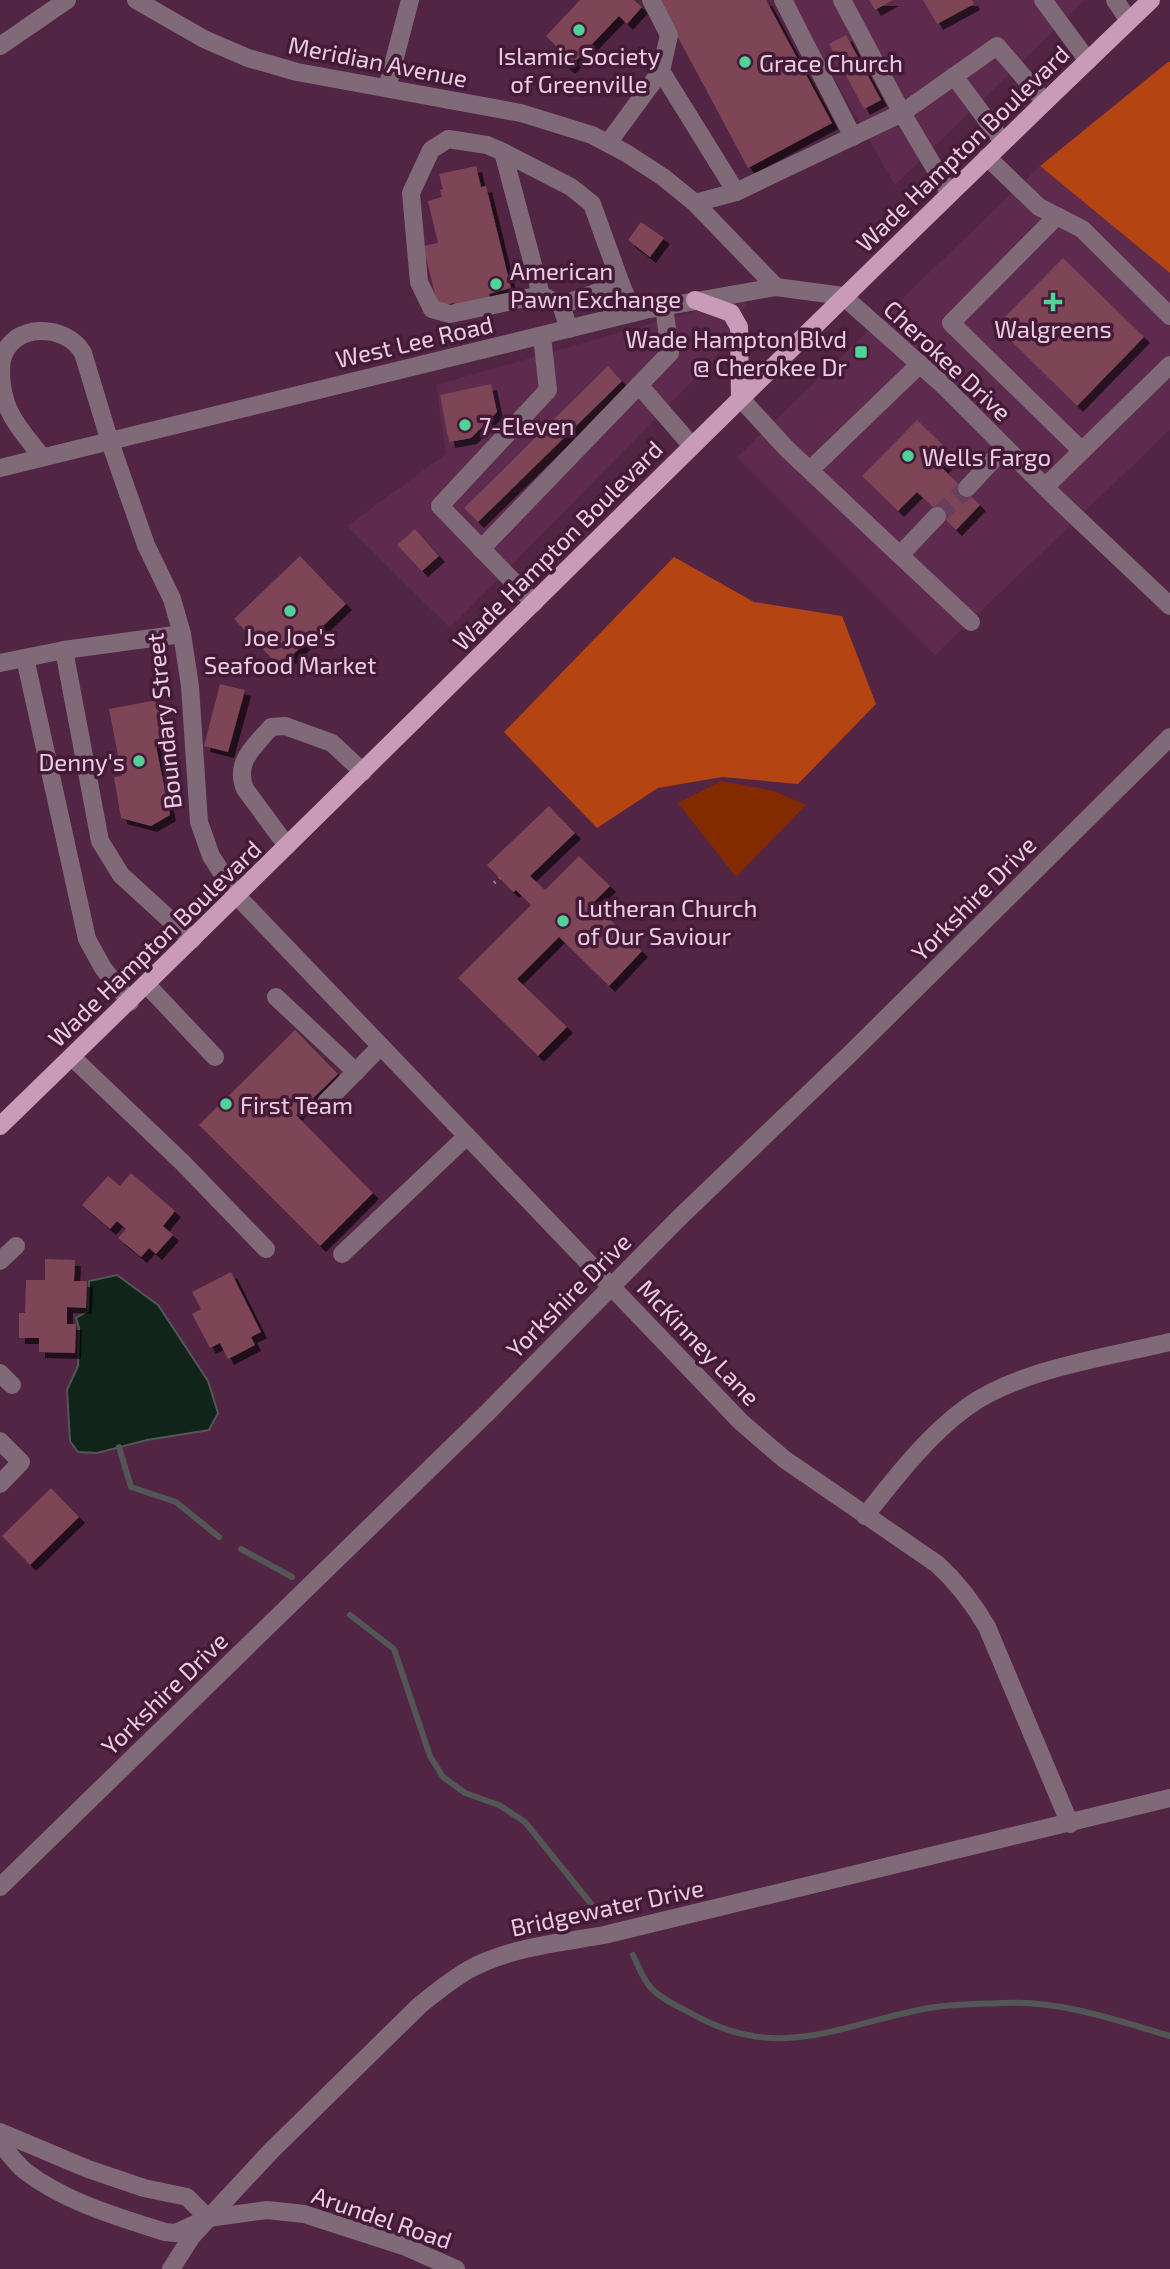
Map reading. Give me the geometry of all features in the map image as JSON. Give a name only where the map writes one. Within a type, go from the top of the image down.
[{"type":"main road","name":"Wade Hampton Boulevard","points":[[0,1126],[130,1002],[843,296],[1151,0]]},
{"type":"main road","points":[[695,300],[731,313],[739,327],[740,398]]},
{"type":"street","points":[[0,46],[67,0]]},
{"type":"street","name":"Meridian Avenue","points":[[136,0],[204,39],[248,58],[297,72],[521,113],[559,123],[608,143],[663,177],[695,202],[776,287]]},
{"type":"street","points":[[387,88],[410,0]]},
{"type":"street","points":[[608,143],[661,71],[669,35],[651,0]]},
{"type":"street","points":[[783,0],[853,137]]},
{"type":"street","points":[[842,0],[902,113],[950,194]]},
{"type":"street","points":[[1043,0],[1088,61]]},
{"type":"street","points":[[1115,0],[1129,21]]},
{"type":"street","points":[[695,202],[736,192],[902,113],[997,46],[1045,102]]},
{"type":"street","points":[[661,71],[736,192]]},
{"type":"street","points":[[954,76],[1003,142]]},
{"type":"street","points":[[569,329],[561,305],[541,295],[450,314],[432,309],[419,282],[411,193],[430,150],[448,139],[487,145],[571,187],[592,204],[633,313]]},
{"type":"street","points":[[503,152],[541,295]]},
{"type":"street","points":[[987,157],[1039,207],[1082,229],[1170,316]]},
{"type":"street","points":[[1057,216],[951,323],[1082,451]]},
{"type":"street","points":[[561,305],[621,284]]},
{"type":"street","name":"West Lee Road","points":[[0,468],[442,358],[664,306],[776,287],[843,296]]},
{"type":"street","name":"Cherokee Drive","points":[[843,296],[920,364],[1170,606]]},
{"type":"street","points":[[481,549],[670,353],[664,306]]},
{"type":"street","points":[[42,457],[14,419],[6,403],[1,376],[2,359],[9,344],[21,335],[32,332],[48,330],[66,335],[78,343],[91,374],[110,442]]},
{"type":"street","points":[[534,603],[440,506],[548,390],[542,336]]},
{"type":"street","points":[[810,470],[920,364]]},
{"type":"street","points":[[1045,487],[1170,365]]},
{"type":"street","points":[[639,385],[692,446]]},
{"type":"street","points":[[740,398],[810,470],[971,622]]},
{"type":"street","name":"Boundary Street","points":[[110,442],[146,545],[172,599],[182,634],[190,686],[198,822],[211,856],[223,876]]},
{"type":"street","points":[[967,488],[1005,447]]},
{"type":"street","points":[[900,555],[937,516]]},
{"type":"street","points":[[0,663],[64,650],[182,634]]},
{"type":"street","points":[[64,650],[100,841],[121,875],[192,940]]},
{"type":"street","points":[[24,658],[87,939],[103,968],[130,1002]]},
{"type":"street","points":[[287,846],[245,789],[241,779],[244,758],[271,727],[285,726],[332,743],[362,772]]},
{"type":"street","name":"Yorkshire Drive","points":[[0,1887],[478,1421],[1170,737]]},
{"type":"street","name":"McKinney Lane","points":[[223,876],[237,896],[380,1047],[741,1422],[783,1459],[937,1564],[955,1581],[974,1604],[987,1627],[1070,1824]]},
{"type":"street","points":[[147,985],[215,1057]]},
{"type":"street","points":[[276,997],[356,1072]]},
{"type":"street","points":[[326,1102],[380,1047]]},
{"type":"street","points":[[72,1057],[183,1163],[266,1249]]},
{"type":"street","points":[[342,1254],[467,1136]]},
{"type":"street","points":[[0,1261],[16,1245]]},
{"type":"street","points":[[865,1516],[931,1438],[967,1407],[991,1392],[1064,1368],[1170,1342]]},
{"type":"street","points":[[0,1441],[22,1462],[0,1484]]},
{"type":"street","name":"Bridgewater Drive","points":[[171,2269],[192,2236],[271,2151],[420,2006],[444,1986],[484,1962],[531,1947],[604,1935],[1170,1798]]},
{"type":"street","points":[[0,2132],[88,2169],[144,2188],[187,2197],[208,2218]]},
{"type":"street","name":"Arundel Road","points":[[0,2143],[23,2170],[51,2188],[93,2208],[165,2232],[176,2233],[208,2218],[267,2210],[304,2214],[395,2243],[456,2269]]},
{"type":"path","points":[[494,883],[500,878]]},
{"type":"shaded area","points":[[789,0],[1085,0],[895,185]]},
{"type":"shaded area","points":[[1170,62],[1170,273],[1040,166]]},
{"type":"shaded area","points":[[1040,166],[1170,273],[1170,430],[935,655],[737,457]]},
{"type":"shaded area","points":[[751,295],[716,357],[450,628],[347,526],[446,454],[436,385]]},
{"type":"shaded area","points":[[674,557],[754,602],[842,616],[876,704],[798,784],[722,777],[658,788],[597,828],[504,732]]},
{"type":"shaded area","points":[[721,781],[774,791],[806,805],[736,877],[678,803]]},
{"type":"shaded area","points":[[117,1275],[158,1305],[208,1381],[218,1413],[209,1430],[147,1440],[97,1453],[78,1452],[70,1441],[67,1390],[78,1366],[79,1328],[76,1318],[88,1311],[89,1281]]},
{"type":"building","name":"Islamic Society of Greenville","points":[[580,0],[634,0],[642,7],[627,24],[619,16],[569,68],[553,53],[558,48],[546,36]]},
{"type":"building","name":"Grace Church","points":[[658,0],[766,0],[832,123],[748,168]]},
{"type":"building","points":[[869,0],[893,0],[875,10]]},
{"type":"building","points":[[923,0],[972,0],[974,4],[937,24]]},
{"type":"building","points":[[846,35],[881,100],[864,109],[829,44]]},
{"type":"building","points":[[476,166],[481,187],[486,186],[511,288],[489,294],[491,301],[456,309],[454,303],[438,306],[423,246],[438,243],[428,201],[442,197],[439,174]]},
{"type":"building","points":[[641,222],[664,238],[650,257],[628,240]]},
{"type":"building","points":[[1063,258],[1144,337],[1077,406],[996,326]]},
{"type":"building","name":"7-Eleven","points":[[608,366],[622,381],[478,522],[464,508]]},
{"type":"building","name":"7-Eleven","points":[[491,384],[497,412],[471,438],[449,442],[440,395]]},
{"type":"building","points":[[917,420],[954,456],[942,468],[980,505],[956,530],[917,492],[898,511],[862,476]]},
{"type":"building","points":[[415,529],[439,556],[422,571],[397,545]]},
{"type":"building","name":"Joe Joe's Seafood Market","points":[[300,556],[346,604],[280,667],[234,619]]},
{"type":"building","points":[[220,684],[245,690],[228,752],[204,746]]},
{"type":"building","name":"Denny's","points":[[157,700],[165,745],[156,746],[170,815],[151,826],[121,818],[114,777],[122,776],[109,709]]},
{"type":"building","name":"Lutheran Church of Our Saviour","points":[[549,806],[575,833],[530,876],[545,890],[579,856],[610,886],[593,903],[642,951],[609,986],[559,937],[517,979],[567,1027],[538,1056],[458,978],[531,905],[516,890],[513,892],[487,865]]},
{"type":"building","points":[[295,1030],[338,1074],[296,1115],[373,1193],[320,1246],[199,1125]]},
{"type":"building","points":[[131,1173],[175,1211],[163,1226],[173,1235],[156,1254],[149,1248],[141,1257],[118,1238],[126,1229],[117,1221],[110,1229],[82,1205],[108,1176],[120,1186]]},
{"type":"building","points":[[45,1259],[75,1260],[74,1281],[87,1281],[86,1308],[67,1307],[67,1324],[76,1324],[75,1353],[39,1352],[39,1338],[19,1338],[19,1313],[25,1313],[26,1280],[45,1280]]},
{"type":"building","points":[[231,1272],[261,1332],[251,1337],[255,1345],[228,1359],[220,1343],[210,1348],[192,1314],[201,1309],[192,1292]]},
{"type":"building","points":[[51,1488],[79,1517],[30,1565],[2,1536]]},
{"type":"waterway","points":[[119,1447],[131,1487],[176,1502],[219,1537]]},
{"type":"waterway","points":[[241,1549],[292,1577]]},
{"type":"waterway","points":[[350,1615],[394,1649],[430,1756],[443,1777],[465,1793],[499,1805],[525,1822],[596,1910]]},
{"type":"waterway","points":[[633,1955],[646,1981],[661,1996],[727,2030],[757,2037],[813,2035],[938,2007],[1024,2003],[1088,2012],[1170,2036]]},
{"type":"tunnel","points":[[937,516],[967,488]]},
{"type":"place","name":"Islamic Society of Greenville","points":[[579,30]]},
{"type":"place","name":"Grace Church","points":[[745,62]]},
{"type":"place","name":"American Pawn Exchange","points":[[496,284]]},
{"type":"place","name":"Walgreens","points":[[1053,302]]},
{"type":"place","name":"Wade Hampton Blvd @ Cherokee Dr","points":[[861,352]]},
{"type":"place","name":"7-Eleven","points":[[465,425]]},
{"type":"place","name":"Wells Fargo","points":[[908,456]]},
{"type":"place","name":"Joe Joe's Seafood Market","points":[[290,611]]},
{"type":"place","name":"Denny's","points":[[139,761]]},
{"type":"place","name":"Lutheran Church of Our Saviour","points":[[563,921]]},
{"type":"place","name":"First Team","points":[[226,1104]]}]
